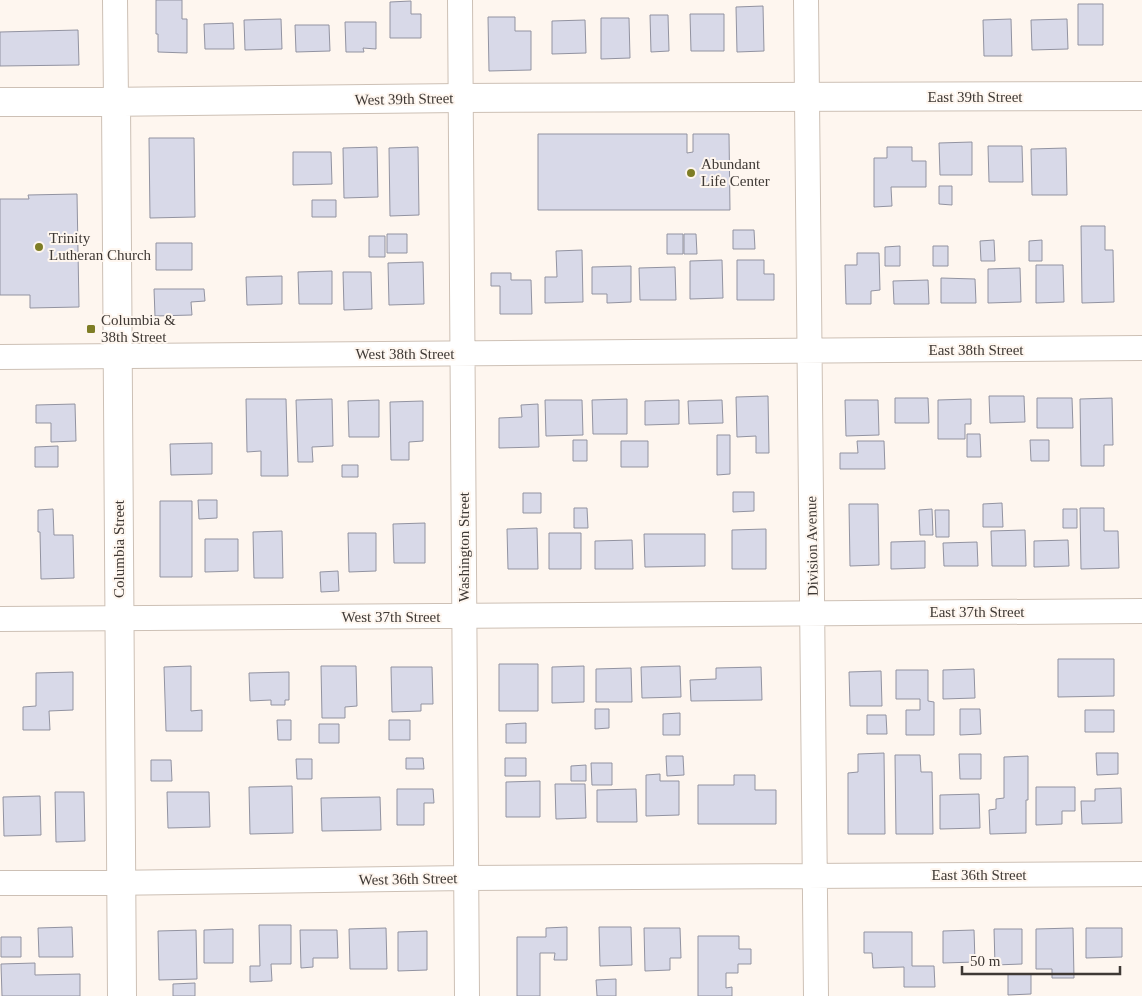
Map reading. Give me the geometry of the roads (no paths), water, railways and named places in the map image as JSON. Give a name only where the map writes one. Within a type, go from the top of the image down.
[{"type":"street","points":[[115,0],[116,102]]},
{"type":"street","name":"Washington Street","points":[[460,0],[467,996]]},
{"type":"street","name":"Division Avenue","points":[[806,0],[816,996]]},
{"type":"street","name":"East 39th Street","points":[[807,97],[1142,96]]},
{"type":"street","name":"West 39th Street","points":[[0,102],[807,97]]},
{"type":"street","name":"Columbia Street","points":[[116,102],[122,996]]},
{"type":"street","name":"East 38th Street","points":[[810,351],[1142,348]]},
{"type":"street","name":"West 38th Street","points":[[0,357],[810,351]]},
{"type":"street","name":"East 37th Street","points":[[813,614],[1142,611]]},
{"type":"street","name":"West 37th Street","points":[[0,619],[813,614]]},
{"type":"street","name":"East 36th Street","points":[[815,876],[1142,874]]},
{"type":"street","name":"West 36th Street","points":[[0,883],[815,876]]},
{"type":"place","name":"Abundant Life Center","points":[[691,173]]},
{"type":"place","name":"Trinity Lutheran Church","points":[[39,247]]},
{"type":"place","name":"Columbia & 38th Street","points":[[91,329]]}]
